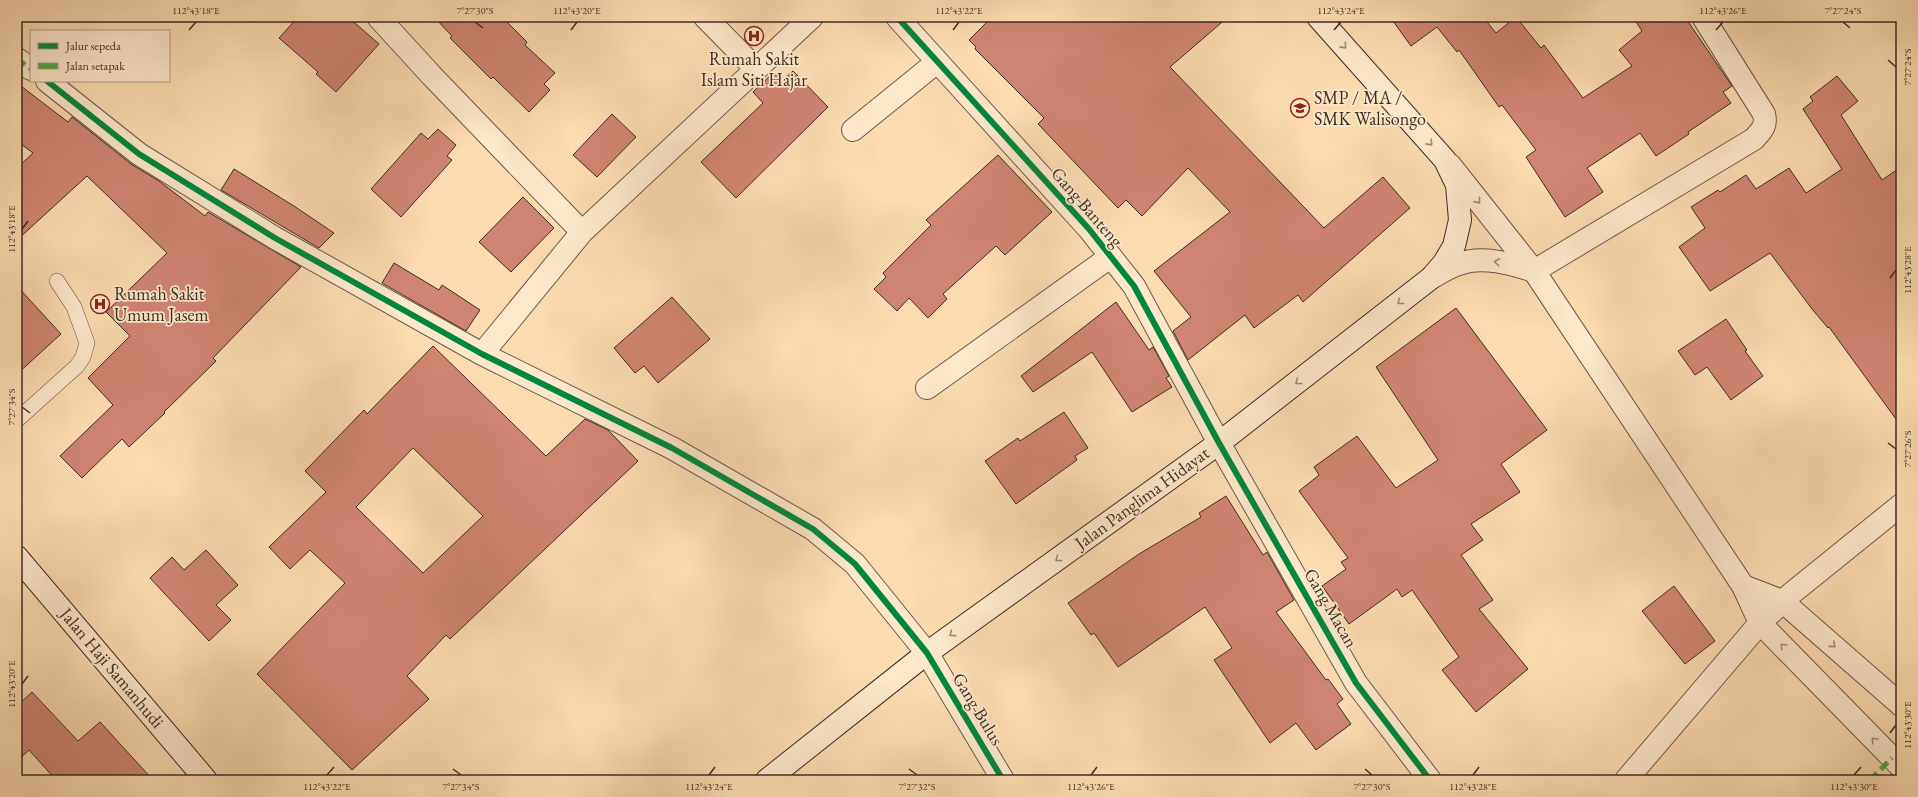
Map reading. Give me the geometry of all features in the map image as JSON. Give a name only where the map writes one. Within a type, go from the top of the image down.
[{"type":"street","points":[[378,17],[432,76],[582,232]]},
{"type":"street","points":[[705,17],[756,69]]},
{"type":"street","points":[[482,354],[582,232],[812,17]]},
{"type":"street","name":"Gang Banteng","points":[[897,17],[1089,229],[1134,286],[1219,443]]},
{"type":"street","points":[[1318,17],[1445,160],[1534,271],[1743,586],[1760,623],[1901,767]]},
{"type":"street","points":[[1431,278],[1460,263],[1481,261],[1496,261],[1534,271],[1720,161],[1754,139],[1764,128],[1766,122],[1764,114],[1703,17]]},
{"type":"street","points":[[17,59],[30,68]]},
{"type":"street","points":[[853,130],[937,62]]},
{"type":"street","name":"Gang Bulus","points":[[48,82],[146,158],[275,238],[482,354],[672,448],[812,529],[855,564],[927,653],[1003,780]]},
{"type":"street","name":"Jalan Panglima Hidayat","points":[[767,780],[927,653],[1219,443],[1431,278],[1444,263],[1454,246],[1460,220],[1457,185],[1445,160]]},
{"type":"street","points":[[927,388],[1110,257]]},
{"type":"street","name":"Gang Macan","points":[[1219,443],[1356,683],[1430,780]]},
{"type":"street","points":[[1626,780],[1760,623],[1782,602],[1901,505]]},
{"type":"street","name":"Jalan Haji Samanhudi","points":[[17,557],[206,780]]},
{"type":"street","points":[[1743,586],[1782,602],[1901,705]]},
{"type":"lane","points":[[17,420],[76,366],[83,357],[87,343],[74,307],[56,281]]},
{"type":"building","points":[[298,17],[348,17],[379,44],[336,92],[316,74],[318,72],[279,38]]},
{"type":"building","points":[[434,17],[502,17],[527,42],[525,45],[555,73],[544,84],[550,90],[529,112],[493,77],[491,79],[450,38],[452,36]]},
{"type":"building","points":[[992,17],[1228,17],[1170,67],[1324,228],[1383,177],[1410,208],[1303,302],[1298,295],[1254,328],[1245,315],[1188,360],[1173,331],[1191,317],[1154,271],[1230,212],[1188,168],[1142,216],[1126,200],[1118,208],[1038,124],[1044,118],[975,49],[976,47],[969,40]]},
{"type":"building","points":[[1390,17],[1483,17],[1496,33],[1516,17],[1541,48],[1544,45],[1583,98],[1632,66],[1619,50],[1642,31],[1633,17],[1685,17],[1732,86],[1723,92],[1731,103],[1656,156],[1640,133],[1587,168],[1603,192],[1565,217],[1526,157],[1536,150],[1502,105],[1499,107],[1459,50],[1457,52],[1437,27],[1411,46]]},
{"type":"building","points":[[793,71],[828,107],[736,198],[701,162],[763,103],[753,92],[774,72],[782,81]]},
{"type":"building","points":[[1837,76],[1858,101],[1841,115],[1882,180],[1901,167],[1901,426],[1829,327],[1828,328],[1812,309],[1770,253],[1710,291],[1679,247],[1705,228],[1691,207],[1718,190],[1720,192],[1746,175],[1756,189],[1789,168],[1806,193],[1842,169],[1803,109],[1813,101],[1810,97]]},
{"type":"building","points":[[17,83],[68,122],[72,117],[131,164],[159,181],[205,216],[208,212],[301,267],[213,358],[216,361],[164,412],[165,413],[129,447],[122,439],[82,478],[60,456],[113,405],[88,378],[130,336],[106,312],[167,253],[87,176],[17,240],[17,168],[33,153],[17,141]]},
{"type":"building","points":[[612,114],[636,137],[597,177],[573,155]]},
{"type":"building","points":[[438,129],[456,145],[447,156],[452,160],[401,217],[371,189],[421,133],[428,139]]},
{"type":"building","points":[[998,155],[1052,212],[1005,255],[996,246],[943,294],[947,299],[928,318],[909,298],[897,311],[874,289],[886,277],[883,273],[931,225],[926,220]]},
{"type":"building","points":[[234,169],[334,233],[319,248],[221,190]]},
{"type":"building","points":[[523,197],[554,228],[511,272],[479,242]]},
{"type":"building","points":[[394,263],[439,290],[442,285],[480,310],[466,331],[382,283]]},
{"type":"building","points":[[17,286],[61,334],[17,374]]},
{"type":"building","points":[[672,297],[710,339],[658,383],[644,366],[635,373],[614,348]]},
{"type":"building","points":[[1116,302],[1149,350],[1153,347],[1169,376],[1166,378],[1172,387],[1132,412],[1092,352],[1033,392],[1021,376]]},
{"type":"building","points":[[1456,308],[1547,430],[1501,464],[1520,492],[1471,524],[1483,540],[1461,555],[1493,600],[1479,609],[1528,669],[1476,712],[1442,670],[1459,657],[1412,590],[1402,597],[1397,589],[1349,624],[1322,586],[1346,569],[1341,562],[1348,558],[1299,491],[1319,475],[1314,467],[1357,436],[1396,488],[1438,460],[1376,367]]},
{"type":"building","points":[[1726,319],[1747,350],[1745,351],[1763,376],[1731,400],[1707,367],[1695,375],[1678,351]]},
{"type":"building","points":[[433,346],[546,456],[585,419],[608,430],[638,461],[450,639],[446,635],[407,676],[429,699],[352,770],[257,674],[345,583],[310,550],[290,569],[269,547],[326,492],[305,471],[364,410],[367,414]],"holes":[[[413,448],[483,516],[423,573],[356,507]]]},
{"type":"building","points":[[1064,412],[1088,448],[1075,456],[1077,460],[1016,504],[985,461],[1018,438],[1020,441]]},
{"type":"building","points":[[1226,496],[1263,555],[1267,552],[1294,600],[1276,612],[1326,680],[1328,679],[1343,699],[1337,704],[1351,724],[1316,750],[1296,723],[1270,743],[1214,660],[1232,648],[1205,607],[1118,667],[1094,633],[1091,635],[1068,603],[1139,554],[1201,517],[1199,513]]},
{"type":"building","points":[[206,550],[238,585],[216,605],[231,620],[209,641],[150,578],[172,557],[184,570]]},
{"type":"building","points":[[1674,586],[1715,641],[1685,664],[1642,611]]},
{"type":"building","points":[[32,692],[78,741],[100,722],[153,780],[56,780],[29,750],[17,761],[17,706]]},
{"type":"marked path","points":[[17,59],[30,68]]},
{"type":"marked path","points":[[1870,780],[1892,758]]},
{"type":"cycle path","points":[[897,17],[1089,229],[1134,286],[1219,443],[1356,683],[1430,780]]},
{"type":"cycle path","points":[[48,82],[139,154],[275,238],[482,354],[672,448],[813,529],[855,564],[927,653],[1003,780]]},
{"type":"place","name":"Rumah Sakit Islam Siti Hajar","points":[[754,36]]},
{"type":"place","name":"SMP / MA / SMK Walisongo","points":[[1300,108]]},
{"type":"place","name":"Rumah Sakit Umum Jasem","points":[[100,304]]}]
